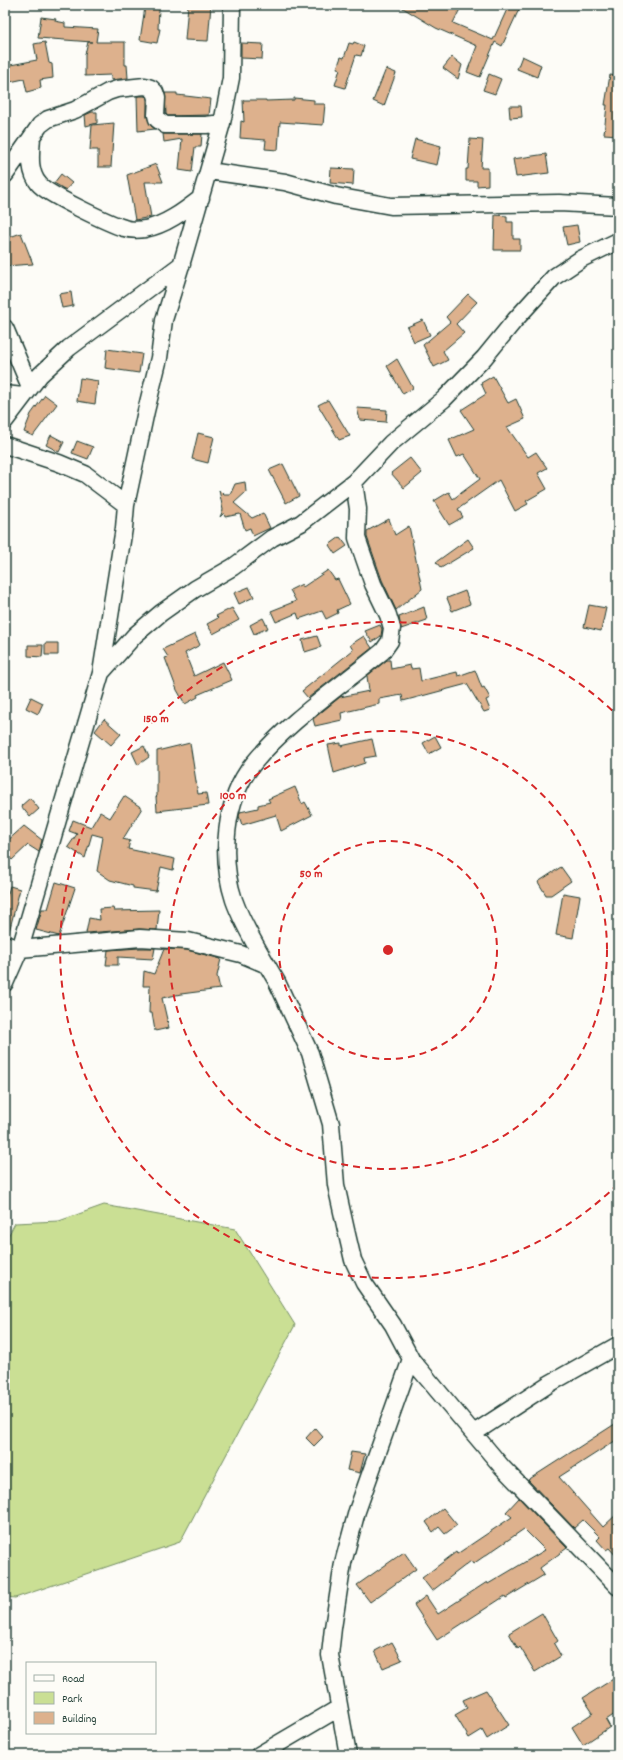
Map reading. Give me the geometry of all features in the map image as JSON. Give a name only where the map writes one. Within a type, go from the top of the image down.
[{"type":"street","points":[[5,983],[20,949],[101,673],[124,528],[126,505],[159,358],[164,320],[209,171],[222,123],[231,78],[232,5]]},
{"type":"street","points":[[5,175],[40,125],[48,119],[75,110],[108,92],[145,86],[155,92],[157,98],[156,115],[160,123],[165,125],[206,125],[222,123]]},
{"type":"street","points":[[32,135],[30,160],[33,173],[40,185],[76,207],[123,228],[133,230],[146,229],[173,218],[201,198]]},
{"type":"street","points":[[209,171],[285,182],[336,196],[391,206],[559,203],[618,206]]},
{"type":"street","points":[[101,673],[135,635],[161,613],[195,589],[233,567],[272,538],[301,523],[354,482],[391,443],[444,398],[469,373],[554,277],[582,259],[618,241]]},
{"type":"street","points":[[5,420],[40,375],[69,348],[182,264]]},
{"type":"street","points":[[5,328],[26,392]]},
{"type":"street","points":[[5,394],[26,392]]},
{"type":"street","points":[[5,445],[59,463],[85,474],[126,505]]},
{"type":"street","points":[[354,482],[358,508],[356,538],[373,584],[388,615],[392,628],[390,640],[383,651],[295,722],[252,765],[233,802],[228,822],[226,846],[229,878],[234,900],[277,982],[310,1053],[331,1124],[336,1185],[353,1260],[364,1283],[393,1325],[411,1359],[502,1467],[618,1587]]},
{"type":"street","points":[[5,944],[20,949],[140,938],[181,941],[241,954],[267,965]]},
{"type":"street","points":[[474,1433],[549,1384],[618,1345]]},
{"type":"street","points":[[348,1755],[330,1655],[343,1563],[357,1511],[411,1359]]},
{"type":"street","points":[[258,1755],[339,1708]]},
{"type":"green space","points":[[104,1205],[235,1229],[295,1325],[180,1542],[15,1598],[5,1597],[5,1242],[15,1223],[59,1221]]},
{"type":"building","points":[[188,5],[211,5],[208,41],[185,40]]},
{"type":"building","points":[[398,5],[462,5],[453,23],[493,40],[509,5],[521,5],[502,46],[495,42],[480,77],[467,72],[477,46],[436,28]]},
{"type":"building","points":[[145,7],[159,8],[158,29],[160,29],[157,43],[140,40]]},
{"type":"building","points":[[41,17],[56,19],[55,21],[65,23],[65,27],[98,29],[96,42],[125,42],[125,65],[127,65],[128,78],[111,80],[111,75],[85,76],[85,54],[88,42],[92,42],[38,38]]},
{"type":"building","points":[[45,42],[49,63],[52,64],[53,78],[40,80],[41,88],[27,92],[24,79],[5,83],[5,66],[37,60],[34,44]]},
{"type":"building","points":[[354,42],[364,46],[361,56],[356,55],[345,88],[335,85],[340,69],[337,68],[341,57],[344,58],[349,43],[353,44]]},
{"type":"building","points":[[241,43],[263,44],[262,59],[241,58]]},
{"type":"building","points":[[522,56],[541,65],[537,77],[517,69]]},
{"type":"building","points":[[452,57],[462,65],[458,79],[443,68]]},
{"type":"building","points":[[386,69],[396,73],[384,106],[373,101]]},
{"type":"building","points":[[489,74],[501,79],[495,94],[483,90]]},
{"type":"building","points":[[610,75],[618,76],[618,135],[604,134],[607,105],[605,105]]},
{"type":"building","points":[[165,93],[177,93],[177,95],[211,99],[209,115],[168,116],[166,114]]},
{"type":"building","points":[[137,96],[147,97],[147,117],[151,126],[155,129],[138,131]]},
{"type":"building","points":[[294,98],[314,100],[314,104],[325,104],[323,125],[280,122],[278,150],[265,149],[266,140],[240,138],[241,121],[244,122],[243,100],[294,100]]},
{"type":"building","points":[[509,106],[521,106],[522,117],[510,118]]},
{"type":"building","points":[[92,112],[97,112],[97,123],[86,126],[85,115]]},
{"type":"building","points":[[114,123],[111,167],[98,167],[98,150],[90,150],[92,125]]},
{"type":"building","points":[[163,134],[202,134],[201,147],[195,147],[192,172],[179,170],[182,139],[164,142]]},
{"type":"building","points":[[415,139],[441,146],[437,165],[410,159]]},
{"type":"building","points":[[470,139],[483,140],[481,168],[488,168],[488,185],[477,186],[477,181],[466,181]]},
{"type":"building","points":[[546,154],[549,173],[516,177],[513,159]]},
{"type":"building","points":[[156,164],[163,182],[145,182],[151,217],[135,220],[127,175]]},
{"type":"building","points":[[331,168],[354,169],[353,185],[330,183]]},
{"type":"building","points":[[61,174],[72,183],[66,190],[54,183]]},
{"type":"building","points":[[495,215],[507,216],[507,222],[513,222],[513,239],[520,239],[520,250],[494,250]]},
{"type":"building","points":[[577,225],[580,242],[567,245],[563,227]]},
{"type":"building","points":[[21,233],[33,264],[5,266],[5,245],[9,243],[7,238]]},
{"type":"building","points":[[71,292],[73,306],[62,308],[59,294]]},
{"type":"building","points":[[468,294],[477,302],[456,324],[464,333],[443,351],[448,360],[434,367],[423,345],[450,322],[446,317]]},
{"type":"building","points":[[423,320],[430,335],[414,342],[407,327]]},
{"type":"building","points":[[107,349],[142,354],[139,373],[105,368]]},
{"type":"building","points":[[397,359],[413,388],[403,394],[387,366]]},
{"type":"building","points":[[493,376],[508,403],[516,399],[525,419],[507,427],[528,457],[536,452],[547,468],[538,473],[547,489],[526,501],[528,504],[515,511],[499,480],[458,509],[463,517],[449,525],[434,501],[449,492],[453,499],[480,479],[464,454],[457,457],[449,440],[474,429],[461,410],[486,394],[481,383]]},
{"type":"building","points":[[80,378],[98,381],[95,404],[77,401]]},
{"type":"building","points":[[45,395],[57,404],[33,436],[24,432],[31,414]]},
{"type":"building","points":[[328,400],[350,436],[339,440],[318,405]]},
{"type":"building","points":[[357,408],[387,410],[386,422],[360,420]]},
{"type":"building","points":[[198,433],[214,437],[208,463],[192,459]]},
{"type":"building","points":[[51,435],[64,442],[59,452],[46,445]]},
{"type":"building","points":[[77,441],[93,447],[88,459],[72,453]]},
{"type":"building","points":[[410,458],[422,473],[404,488],[391,473]]},
{"type":"building","points":[[283,464],[299,496],[286,503],[269,470]]},
{"type":"building","points":[[245,482],[246,492],[234,503],[252,518],[263,513],[270,528],[253,536],[250,528],[245,530],[240,514],[225,517],[224,513],[220,517],[223,510],[219,490],[224,495],[230,495],[235,484]]},
{"type":"building","points":[[389,519],[395,535],[409,526],[422,589],[396,610],[382,580],[367,537],[367,531]]},
{"type":"building","points":[[340,537],[347,546],[335,554],[329,545]]},
{"type":"building","points":[[468,539],[474,548],[441,568],[436,562]]},
{"type":"building","points":[[328,570],[335,580],[338,579],[350,604],[337,610],[338,613],[326,619],[322,611],[299,619],[297,613],[276,622],[271,611],[296,601],[290,590],[302,584],[303,587]]},
{"type":"building","points":[[249,587],[254,597],[239,604],[234,593]]},
{"type":"building","points":[[465,591],[470,604],[452,611],[447,598]]},
{"type":"building","points":[[589,605],[606,608],[601,631],[584,627]]},
{"type":"building","points":[[424,607],[427,620],[401,629],[399,617]]},
{"type":"building","points":[[232,608],[239,620],[213,634],[207,624],[218,618],[216,616]]},
{"type":"building","points":[[263,618],[268,628],[254,634],[250,625]]},
{"type":"building","points":[[380,625],[382,629],[381,636],[372,642],[365,631]]},
{"type":"building","points":[[195,634],[200,645],[185,653],[194,676],[223,662],[232,680],[197,695],[198,697],[185,704],[177,690],[165,658],[168,657],[163,649]]},
{"type":"building","points":[[317,636],[321,647],[305,652],[302,640]]},
{"type":"building","points":[[364,636],[372,648],[308,698],[302,691],[353,650],[350,645]]},
{"type":"building","points":[[45,643],[58,643],[58,655],[45,655]]},
{"type":"building","points":[[28,645],[43,645],[42,657],[28,656]]},
{"type":"building","points":[[387,660],[390,660],[391,669],[410,665],[411,669],[419,668],[421,681],[457,672],[458,676],[475,670],[482,688],[484,687],[490,698],[486,700],[490,710],[484,712],[467,684],[403,701],[402,695],[379,699],[379,704],[341,713],[342,720],[315,726],[313,719],[340,697],[369,691],[367,676]]},
{"type":"building","points":[[31,697],[43,703],[38,714],[26,708]]},
{"type":"building","points":[[104,719],[121,734],[111,745],[95,731]]},
{"type":"building","points":[[435,736],[441,747],[429,754],[423,743]]},
{"type":"building","points":[[372,739],[376,756],[364,758],[365,763],[334,773],[328,745],[341,743],[341,746]]},
{"type":"building","points":[[190,743],[198,794],[206,793],[208,805],[157,811],[157,751]]},
{"type":"building","points":[[144,746],[149,757],[138,765],[132,752]]},
{"type":"building","points":[[295,787],[302,804],[305,802],[312,815],[281,831],[276,815],[242,825],[239,816],[240,812],[258,808],[258,805],[270,802],[268,799]]},
{"type":"building","points":[[124,796],[142,808],[123,839],[130,841],[128,849],[175,859],[173,870],[161,867],[156,891],[133,888],[133,886],[110,880],[97,871],[103,837],[92,834],[85,858],[68,847],[77,834],[69,831],[73,820],[91,827],[100,812],[110,818]]},
{"type":"building","points":[[30,798],[39,809],[30,817],[21,806]]},
{"type":"building","points":[[24,826],[42,840],[39,852],[28,845],[12,860],[5,853],[5,843]]},
{"type":"building","points":[[561,867],[571,881],[551,895],[546,895],[538,882]]},
{"type":"building","points":[[56,882],[75,888],[59,936],[36,930],[42,909],[48,909]]},
{"type":"building","points":[[10,886],[20,889],[9,932],[5,932],[5,903]]},
{"type":"building","points":[[563,893],[580,896],[573,938],[556,935]]},
{"type":"building","points":[[113,908],[114,911],[159,910],[157,930],[139,929],[86,933],[89,918],[100,920],[99,909]]},
{"type":"building","points":[[155,948],[153,959],[118,957],[118,965],[106,965],[108,950]]},
{"type":"building","points":[[164,949],[187,950],[221,959],[217,976],[220,989],[162,998],[169,1028],[155,1031],[152,1013],[149,1013],[150,986],[143,986],[144,971],[154,974]]},
{"type":"building","points":[[618,1422],[618,1439],[559,1477],[603,1527],[618,1513],[618,1558],[609,1548],[606,1550],[597,1540],[600,1537],[583,1520],[574,1528],[528,1480]]},
{"type":"building","points":[[315,1428],[323,1437],[314,1446],[306,1438]]},
{"type":"building","points":[[351,1452],[365,1454],[360,1473],[347,1470]]},
{"type":"building","points":[[519,1498],[567,1548],[540,1568],[544,1575],[506,1598],[505,1596],[437,1640],[414,1605],[426,1596],[438,1614],[487,1582],[488,1584],[545,1550],[524,1529],[473,1564],[471,1561],[432,1591],[422,1578],[456,1552],[457,1554],[512,1517],[506,1512]]},
{"type":"building","points":[[443,1508],[457,1525],[445,1534],[439,1527],[433,1532],[426,1522]]},
{"type":"building","points":[[404,1552],[416,1569],[370,1602],[357,1585]]},
{"type":"building","points":[[542,1613],[558,1641],[554,1644],[561,1656],[535,1672],[520,1647],[518,1649],[509,1633]]},
{"type":"building","points":[[392,1642],[402,1660],[383,1668],[375,1651]]},
{"type":"building","points":[[618,1676],[618,1712],[606,1720],[610,1727],[583,1745],[572,1727],[593,1713],[583,1698]]},
{"type":"building","points":[[486,1690],[509,1725],[487,1739],[482,1730],[469,1738],[455,1715],[467,1708],[463,1700]]}]
